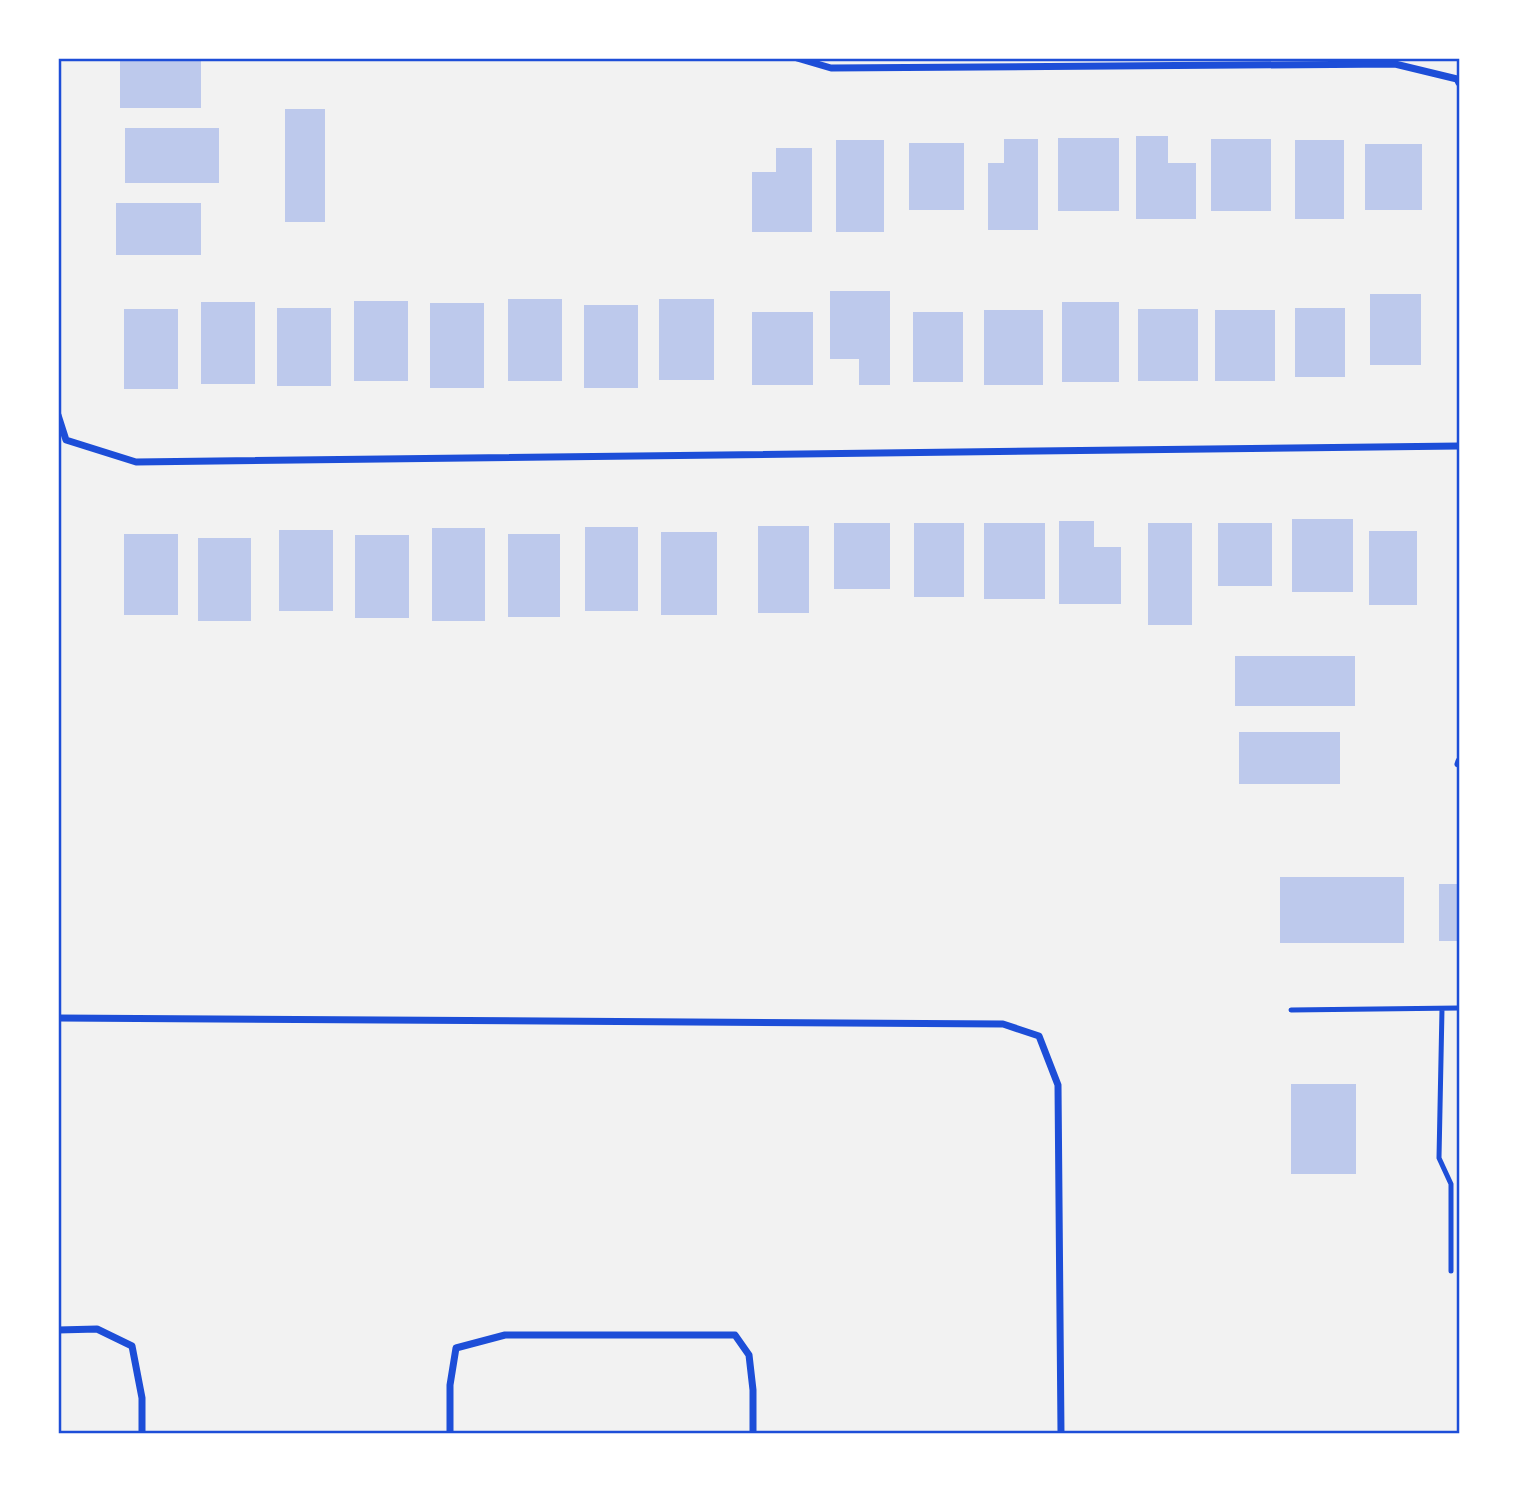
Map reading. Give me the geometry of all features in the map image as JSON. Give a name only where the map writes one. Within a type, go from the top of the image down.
[{"type":"street","points":[[797,58],[831,68],[1395,64],[1457,79],[1459,83]]},
{"type":"street","points":[[58,415],[66,440],[136,462],[1459,446]]},
{"type":"street","points":[[58,1018],[1003,1024],[1039,1036],[1058,1085],[1061,1433]]},
{"type":"street","points":[[58,1330],[97,1329],[132,1346],[142,1398],[142,1433]]},
{"type":"street","points":[[450,1433],[450,1385],[456,1348],[505,1335],[735,1335],[749,1355],[753,1390],[753,1433]]},
{"type":"lane","points":[[1442,1009],[1439,1157],[1451,1184],[1451,1271]]},
{"type":"lane","points":[[1291,1010],[1459,1009]]},
{"type":"building","points":[[120,58],[201,58],[201,108],[120,108]]},
{"type":"building","points":[[285,109],[325,109],[325,222],[285,222]]},
{"type":"building","points":[[125,128],[219,128],[219,183],[125,183]]},
{"type":"building","points":[[1136,136],[1168,136],[1168,163],[1196,163],[1196,219],[1136,219]]},
{"type":"building","points":[[1058,138],[1119,138],[1119,211],[1058,211]]},
{"type":"building","points":[[1004,139],[1038,139],[1038,230],[988,230],[988,163],[1004,163]]},
{"type":"building","points":[[1211,139],[1271,139],[1271,211],[1211,211]]},
{"type":"building","points":[[836,140],[884,140],[884,232],[836,232]]},
{"type":"building","points":[[1295,140],[1344,140],[1344,219],[1295,219]]},
{"type":"building","points":[[909,143],[964,143],[964,210],[909,210]]},
{"type":"building","points":[[1365,144],[1422,144],[1422,210],[1365,210]]},
{"type":"building","points":[[776,148],[812,148],[812,232],[752,232],[752,172],[776,172]]},
{"type":"building","points":[[116,203],[201,203],[201,255],[116,255]]},
{"type":"building","points":[[830,291],[890,291],[890,385],[859,385],[859,359],[830,359]]},
{"type":"building","points":[[1370,294],[1421,294],[1421,365],[1370,365]]},
{"type":"building","points":[[508,299],[562,299],[562,381],[508,381]]},
{"type":"building","points":[[659,299],[714,299],[714,380],[659,380]]},
{"type":"building","points":[[354,301],[408,301],[408,381],[354,381]]},
{"type":"building","points":[[201,302],[255,302],[255,384],[201,384]]},
{"type":"building","points":[[1062,302],[1119,302],[1119,382],[1062,382]]},
{"type":"building","points":[[430,303],[484,303],[484,388],[430,388]]},
{"type":"building","points":[[584,305],[638,305],[638,388],[584,388]]},
{"type":"building","points":[[277,308],[331,308],[331,386],[277,386]]},
{"type":"building","points":[[1295,308],[1345,308],[1345,377],[1295,377]]},
{"type":"building","points":[[124,309],[178,309],[178,389],[124,389]]},
{"type":"building","points":[[1138,309],[1198,309],[1198,381],[1138,381]]},
{"type":"building","points":[[984,310],[1043,310],[1043,385],[984,385]]},
{"type":"building","points":[[1215,310],[1275,310],[1275,381],[1215,381]]},
{"type":"building","points":[[752,312],[813,312],[813,385],[752,385]]},
{"type":"building","points":[[913,312],[963,312],[963,382],[913,382]]},
{"type":"building","points":[[1292,519],[1353,519],[1353,592],[1292,592]]},
{"type":"building","points":[[1059,521],[1094,521],[1094,547],[1121,547],[1121,604],[1059,604]]},
{"type":"building","points":[[834,523],[890,523],[890,589],[834,589]]},
{"type":"building","points":[[914,523],[964,523],[964,597],[914,597]]},
{"type":"building","points":[[984,523],[1045,523],[1045,599],[984,599]]},
{"type":"building","points":[[1148,523],[1192,523],[1192,625],[1148,625]]},
{"type":"building","points":[[1218,523],[1272,523],[1272,586],[1218,586]]},
{"type":"building","points":[[758,526],[809,526],[809,613],[758,613]]},
{"type":"building","points":[[585,527],[638,527],[638,611],[585,611]]},
{"type":"building","points":[[432,528],[485,528],[485,621],[432,621]]},
{"type":"building","points":[[279,530],[333,530],[333,611],[279,611]]},
{"type":"building","points":[[1369,531],[1417,531],[1417,605],[1369,605]]},
{"type":"building","points":[[661,532],[717,532],[717,615],[661,615]]},
{"type":"building","points":[[124,534],[178,534],[178,615],[124,615]]},
{"type":"building","points":[[508,534],[560,534],[560,617],[508,617]]},
{"type":"building","points":[[355,535],[409,535],[409,618],[355,618]]},
{"type":"building","points":[[198,538],[251,538],[251,621],[198,621]]},
{"type":"building","points":[[1235,656],[1355,656],[1355,706],[1235,706]]},
{"type":"building","points":[[1239,732],[1340,732],[1340,784],[1239,784]]},
{"type":"building","points":[[1280,877],[1404,877],[1404,943],[1280,943]]},
{"type":"building","points":[[1439,884],[1459,884],[1459,941],[1439,941]]},
{"type":"building","points":[[1291,1084],[1356,1084],[1356,1174],[1291,1174]]}]
